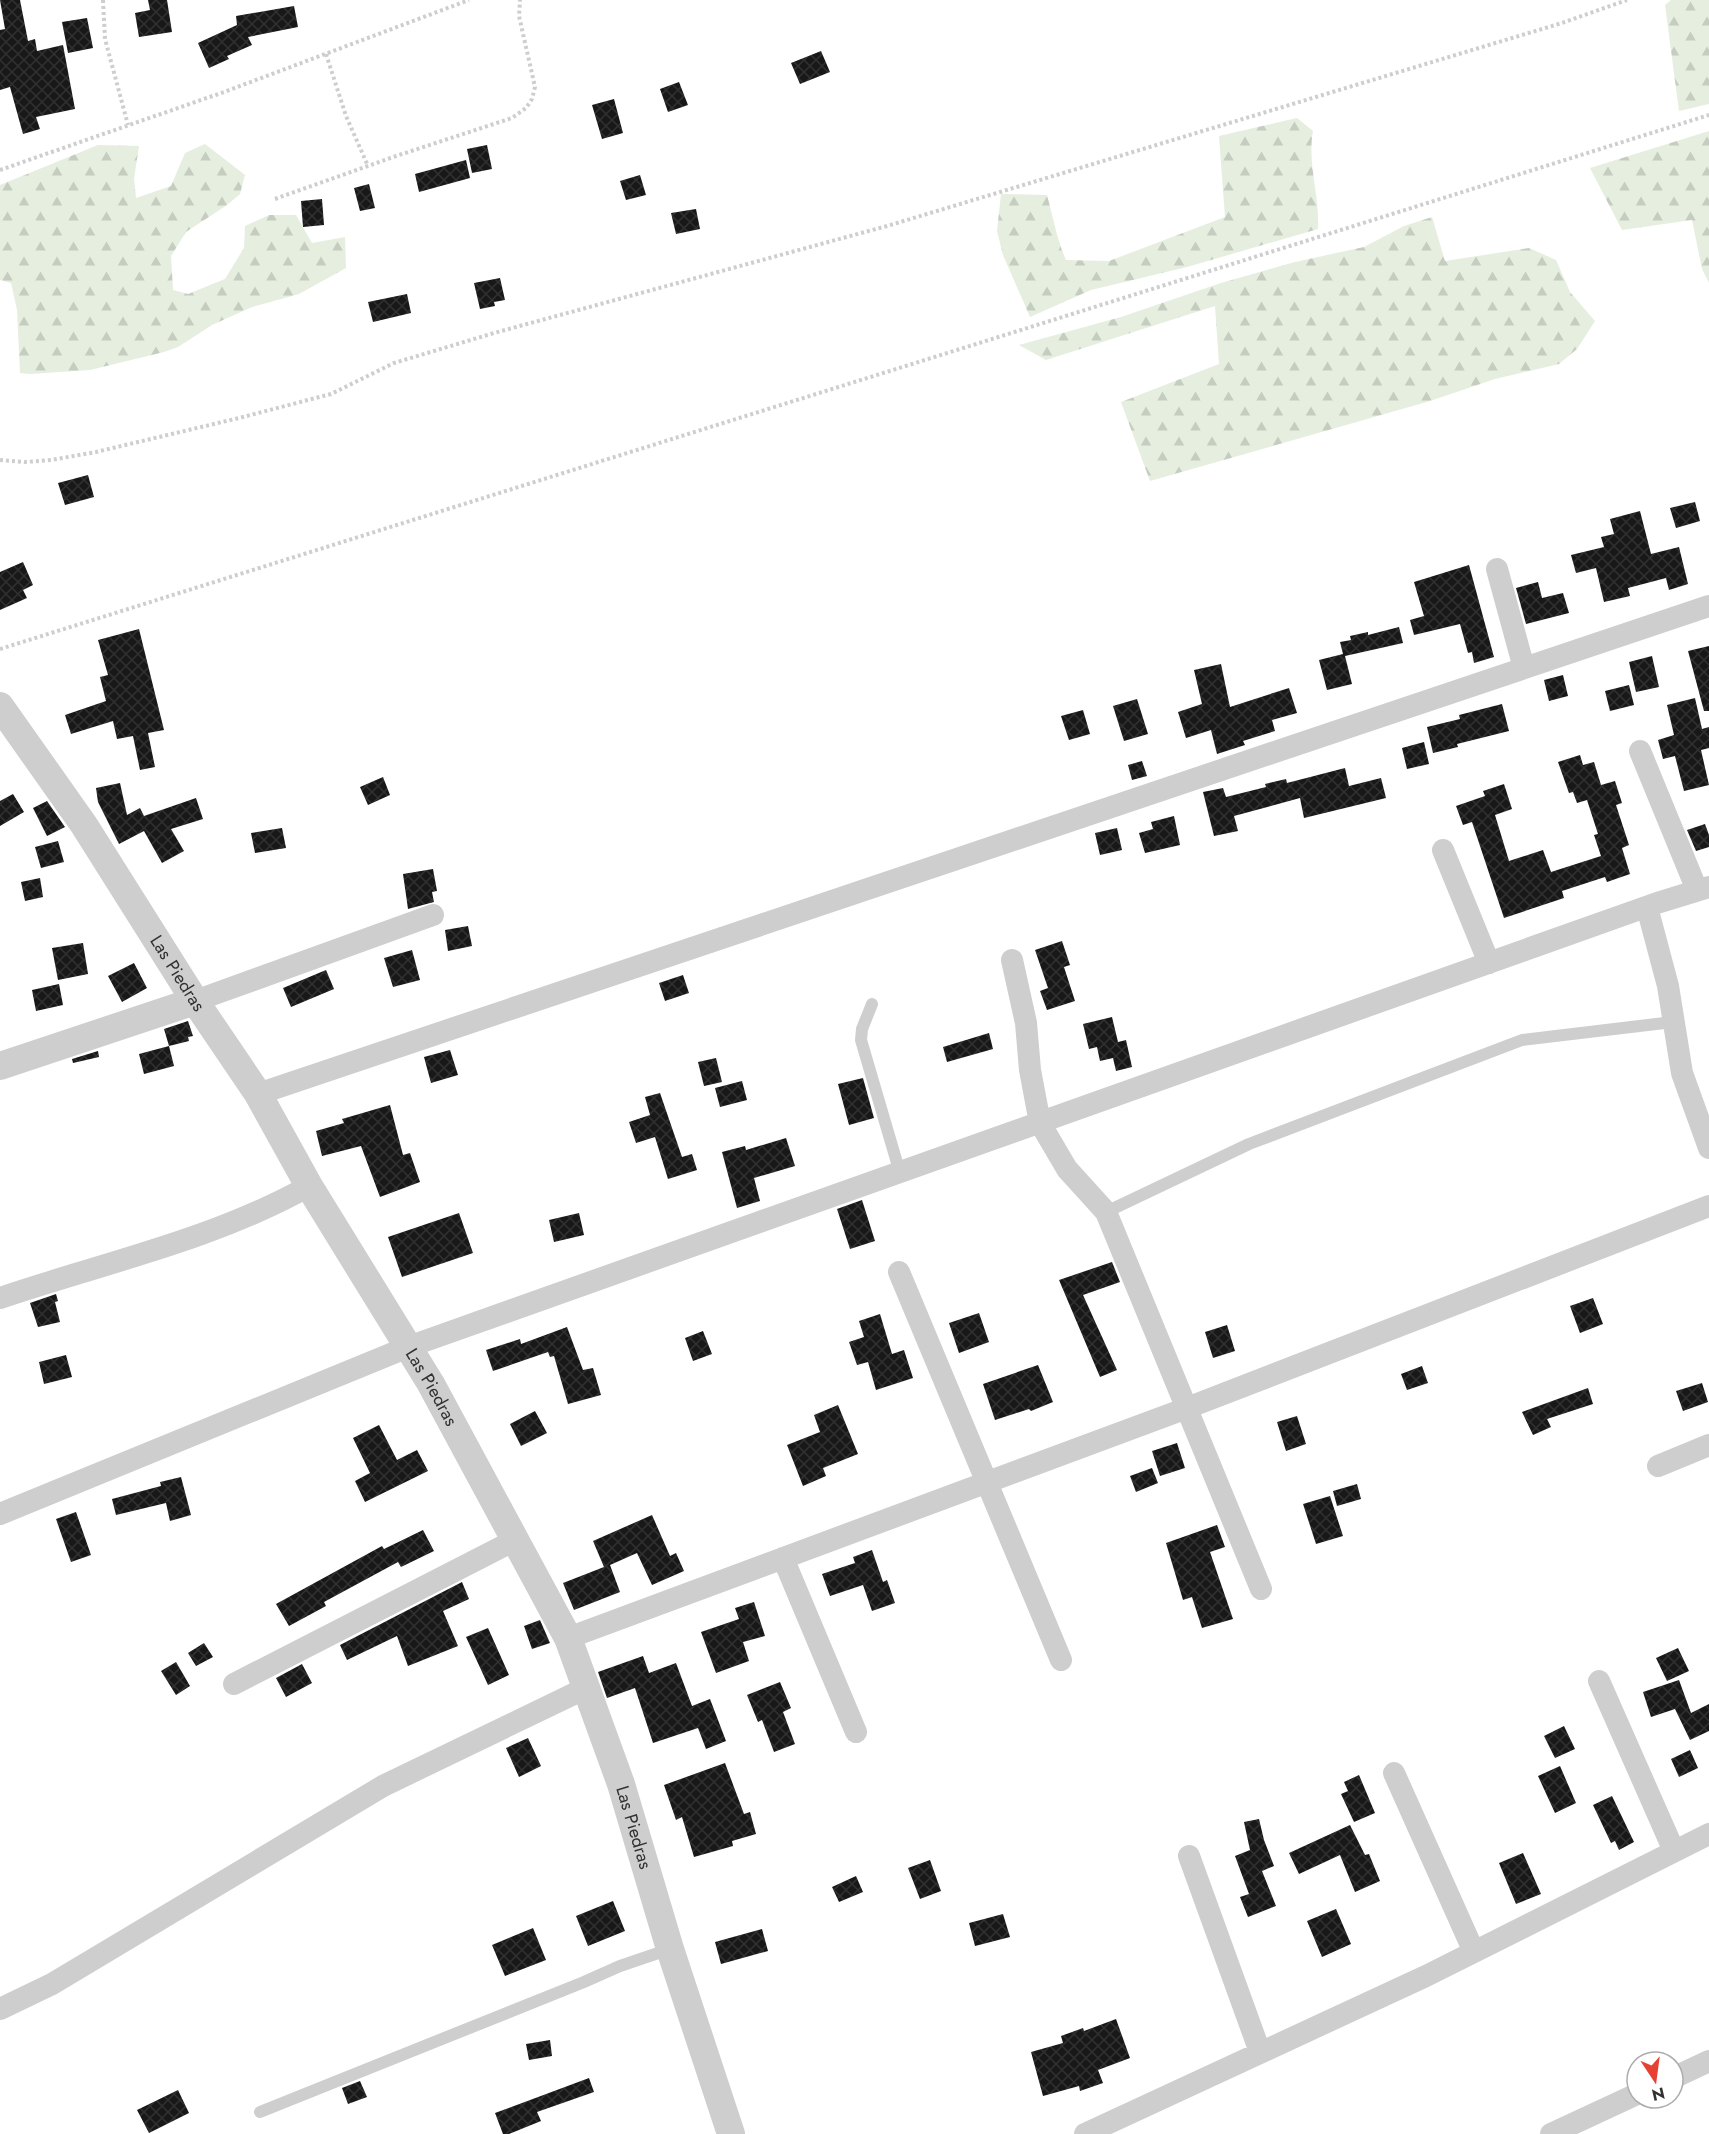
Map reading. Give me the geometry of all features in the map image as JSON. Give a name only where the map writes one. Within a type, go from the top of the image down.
[{"type":"street","points":[[1497,569],[1524,668]]},
{"type":"street","points":[[258,1094],[1709,606]]},
{"type":"street","name":"Las Piedras","points":[[0,706],[84,825],[195,1001],[258,1094],[309,1186],[431,1384],[568,1638],[621,1784],[670,1949],[731,2134]]},
{"type":"street","points":[[0,1514],[408,1347],[1703,889],[1640,750]]},
{"type":"street","points":[[1443,850],[1490,963]]},
{"type":"street","points":[[1647,907],[1668,986],[1682,1073],[1709,1148]]},
{"type":"street","points":[[0,1066],[195,1001],[433,915]]},
{"type":"street","points":[[1012,960],[1026,1023],[1030,1070],[1040,1123],[1067,1169],[1106,1212],[1261,1589]]},
{"type":"street","points":[[0,1298],[159,1248],[252,1214],[309,1186]]},
{"type":"street","points":[[568,1638],[1187,1408],[1709,1206]]},
{"type":"street","points":[[899,1272],[1061,1660]]},
{"type":"street","points":[[1658,1466],[1709,1445]]},
{"type":"street","points":[[234,1684],[515,1540]]},
{"type":"street","points":[[783,1558],[856,1732]]},
{"type":"street","points":[[1599,1681],[1674,1851]]},
{"type":"street","points":[[0,2009],[52,1984],[383,1786],[586,1688]]},
{"type":"street","points":[[1394,1773],[1474,1952]]},
{"type":"street","points":[[1085,2134],[1474,1952],[1709,1834]]},
{"type":"street","points":[[1189,1856],[1260,2052]]},
{"type":"street","points":[[1685,2072],[1709,2061]]},
{"type":"street","points":[[1551,2134],[1625,2100]]},
{"type":"lane","points":[[872,1004],[862,1029],[861,1040],[900,1173]]},
{"type":"lane","points":[[1106,1212],[1249,1144],[1522,1040],[1673,1022]]},
{"type":"lane","points":[[260,2112],[620,1966],[670,1949]]},
{"type":"path","points":[[103,0],[105,39],[128,125]]},
{"type":"path","points":[[0,170],[326,54],[469,0]]},
{"type":"path","points":[[275,199],[512,118],[526,108],[532,99],[535,87],[519,16],[520,0]]},
{"type":"path","points":[[0,460],[25,462],[51,460],[96,452],[332,394],[394,363],[494,333],[887,226],[1562,23],[1627,0]]},
{"type":"path","points":[[326,54],[346,116],[369,166]]},
{"type":"path","points":[[0,649],[1709,115]]},
{"type":"green space","points":[[1671,0],[1709,0],[1709,104],[1679,111],[1665,5]]},
{"type":"green space","points":[[1297,118],[1313,131],[1312,168],[1318,229],[1187,267],[1091,290],[1030,317],[1003,255],[997,231],[1001,194],[1047,195],[1066,260],[1109,261],[1225,217],[1219,136]]},
{"type":"green space","points":[[1709,131],[1709,283],[1702,269],[1692,220],[1622,230],[1590,168]]},
{"type":"green space","points":[[205,144],[245,175],[240,194],[186,232],[171,256],[173,290],[188,294],[225,279],[244,248],[245,226],[269,215],[296,215],[312,243],[345,237],[346,268],[299,294],[252,307],[212,325],[178,347],[164,352],[90,370],[20,373],[17,310],[11,283],[0,280],[0,185],[98,145],[139,146],[134,179],[136,198],[171,186],[185,153]]},
{"type":"green space","points":[[1432,217],[1445,261],[1529,248],[1556,260],[1570,292],[1595,321],[1577,349],[1559,364],[1495,379],[1430,401],[1150,481],[1121,402],[1219,364],[1215,306],[1046,360],[1019,345],[1121,317],[1221,283],[1295,262],[1364,247],[1404,226]]},
{"type":"building","points":[[0,0],[20,0],[28,41],[35,39],[37,51],[63,45],[75,109],[36,117],[40,129],[23,134],[10,87],[0,90],[0,30],[5,29]]},
{"type":"building","points":[[148,0],[167,0],[172,32],[139,37],[135,13],[150,10]]},
{"type":"building","points":[[294,6],[298,27],[248,37],[252,45],[227,56],[229,59],[209,68],[198,43],[237,25],[236,16]]},
{"type":"building","points":[[87,18],[93,48],[68,53],[62,22]]},
{"type":"building","points":[[821,51],[830,72],[800,84],[791,63]]},
{"type":"building","points":[[679,82],[688,105],[668,112],[660,89]]},
{"type":"building","points":[[614,99],[623,133],[602,139],[592,105]]},
{"type":"building","points":[[487,145],[492,169],[472,173],[467,149]]},
{"type":"building","points":[[466,160],[470,178],[419,192],[415,174]]},
{"type":"building","points":[[640,175],[646,195],[626,200],[620,181]]},
{"type":"building","points":[[369,184],[375,208],[360,211],[354,188]]},
{"type":"building","points":[[322,199],[324,225],[303,227],[301,201]]},
{"type":"building","points":[[696,209],[700,229],[676,234],[671,213]]},
{"type":"building","points":[[500,278],[505,300],[494,302],[495,306],[480,309],[474,283]]},
{"type":"building","points":[[407,294],[411,313],[373,322],[368,302]]},
{"type":"building","points":[[88,475],[94,497],[65,505],[58,483]]},
{"type":"building","points":[[1695,502],[1700,521],[1676,528],[1670,508]]},
{"type":"building","points":[[1640,511],[1651,554],[1679,547],[1688,584],[1669,590],[1666,578],[1628,588],[1630,596],[1604,602],[1596,568],[1576,573],[1571,555],[1604,547],[1601,537],[1614,534],[1610,519]]},
{"type":"building","points":[[23,562],[33,585],[23,590],[27,598],[0,610],[0,572]]},
{"type":"building","points":[[1469,565],[1494,657],[1474,663],[1472,652],[1468,653],[1460,624],[1414,635],[1410,620],[1424,616],[1414,582]]},
{"type":"building","points":[[1538,582],[1542,598],[1563,593],[1569,613],[1526,624],[1516,588]]},
{"type":"building","points":[[1399,627],[1403,643],[1345,656],[1352,684],[1327,690],[1319,660],[1343,654],[1340,642],[1351,640],[1350,636],[1368,632],[1368,635]]},
{"type":"building","points":[[139,629],[164,730],[148,733],[155,767],[140,770],[133,736],[117,739],[113,721],[71,734],[65,715],[106,701],[100,677],[108,675],[98,640]]},
{"type":"building","points":[[1709,646],[1709,711],[1704,711],[1688,651]]},
{"type":"building","points":[[1652,656],[1659,687],[1636,692],[1629,662]]},
{"type":"building","points":[[1221,664],[1230,707],[1289,688],[1297,713],[1272,720],[1275,731],[1243,741],[1245,745],[1217,754],[1211,730],[1186,738],[1178,712],[1202,704],[1194,670]]},
{"type":"building","points":[[1563,675],[1568,696],[1549,701],[1544,680]]},
{"type":"building","points":[[1629,685],[1634,705],[1610,711],[1605,691]]},
{"type":"building","points":[[1695,698],[1702,729],[1709,727],[1709,748],[1701,750],[1709,785],[1684,791],[1675,756],[1663,759],[1658,740],[1674,735],[1667,705]]},
{"type":"building","points":[[1137,699],[1148,734],[1124,741],[1113,706]]},
{"type":"building","points":[[1502,704],[1509,731],[1457,744],[1458,747],[1433,753],[1427,727],[1460,719],[1459,715]]},
{"type":"building","points":[[1083,710],[1090,734],[1069,740],[1061,716]]},
{"type":"building","points":[[1424,742],[1429,764],[1407,769],[1402,748]]},
{"type":"building","points":[[1580,755],[1583,765],[1594,762],[1601,785],[1615,781],[1622,803],[1616,805],[1629,845],[1622,848],[1630,874],[1607,882],[1605,877],[1562,891],[1564,898],[1504,918],[1472,822],[1463,825],[1456,806],[1485,796],[1483,791],[1504,784],[1512,809],[1495,815],[1509,861],[1543,850],[1551,872],[1601,856],[1594,835],[1598,834],[1587,800],[1577,803],[1573,792],[1569,793],[1558,762]]},
{"type":"building","points":[[1142,761],[1147,776],[1132,780],[1128,765]]},
{"type":"building","points":[[1345,768],[1349,786],[1381,778],[1386,798],[1304,818],[1300,798],[1234,816],[1238,831],[1214,836],[1203,792],[1223,788],[1226,797],[1266,787],[1265,784],[1286,779],[1287,783]]},
{"type":"building","points":[[383,777],[390,795],[368,805],[360,787]]},
{"type":"building","points":[[120,783],[127,815],[140,808],[144,816],[196,798],[203,819],[171,829],[184,851],[162,863],[144,831],[119,844],[98,802],[96,788]]},
{"type":"building","points":[[13,794],[24,812],[0,826],[0,801]]},
{"type":"building","points":[[47,801],[65,827],[47,836],[33,808]]},
{"type":"building","points":[[1174,816],[1180,845],[1145,853],[1139,833],[1153,829],[1151,822]]},
{"type":"building","points":[[1705,824],[1709,835],[1709,847],[1696,851],[1687,830]]},
{"type":"building","points":[[282,828],[286,848],[255,853],[251,833]]},
{"type":"building","points":[[1117,828],[1122,850],[1100,855],[1095,833]]},
{"type":"building","points":[[58,841],[64,862],[41,868],[35,847]]},
{"type":"building","points":[[433,869],[437,891],[432,892],[434,902],[408,909],[403,874]]},
{"type":"building","points":[[40,878],[43,897],[25,901],[21,882]]},
{"type":"building","points":[[468,926],[472,946],[448,951],[445,930]]},
{"type":"building","points":[[1062,941],[1070,965],[1064,967],[1075,1001],[1047,1010],[1040,991],[1048,988],[1035,950]]},
{"type":"building","points":[[83,943],[88,974],[58,980],[52,948]]},
{"type":"building","points":[[412,950],[420,980],[393,987],[384,958]]},
{"type":"building","points":[[134,963],[147,988],[122,1002],[108,976]]},
{"type":"building","points":[[326,970],[334,989],[291,1007],[283,988]]},
{"type":"building","points":[[683,975],[689,993],[665,1001],[659,983]]},
{"type":"building","points":[[59,984],[63,1005],[36,1011],[32,990]]},
{"type":"building","points":[[1112,1017],[1118,1042],[1126,1040],[1132,1067],[1116,1071],[1113,1058],[1100,1061],[1097,1047],[1089,1049],[1083,1024]]},
{"type":"building","points":[[188,1021],[193,1036],[188,1037],[189,1041],[169,1046],[164,1029]]},
{"type":"building","points":[[989,1033],[993,1049],[947,1062],[943,1047]]},
{"type":"building","points":[[169,1046],[174,1066],[144,1074],[139,1054]]},
{"type":"building","points":[[450,1050],[458,1075],[431,1083],[424,1057]]},
{"type":"building","points":[[98,1051],[99,1057],[73,1063],[72,1059]]},
{"type":"building","points":[[716,1058],[722,1082],[704,1086],[698,1062]]},
{"type":"building","points":[[863,1078],[874,1118],[849,1125],[838,1084]]},
{"type":"building","points":[[742,1081],[747,1100],[720,1107],[715,1088]]},
{"type":"building","points":[[660,1093],[682,1157],[692,1154],[697,1170],[668,1179],[655,1137],[636,1143],[629,1122],[650,1115],[645,1097]]},
{"type":"building","points":[[390,1105],[403,1155],[410,1153],[420,1182],[380,1197],[361,1146],[322,1156],[316,1131],[344,1123],[342,1119]]},
{"type":"building","points":[[786,1138],[795,1166],[754,1178],[760,1201],[737,1208],[722,1152],[745,1146],[746,1150]]},
{"type":"building","points":[[862,1200],[875,1241],[850,1249],[837,1209]]},
{"type":"building","points":[[459,1213],[473,1253],[402,1277],[388,1237]]},
{"type":"building","points":[[579,1213],[584,1235],[554,1242],[549,1220]]},
{"type":"building","points":[[1112,1262],[1120,1282],[1083,1295],[1117,1370],[1100,1377],[1059,1280]]},
{"type":"building","points":[[56,1294],[58,1301],[55,1302],[60,1322],[38,1327],[30,1303]]},
{"type":"building","points":[[1593,1298],[1603,1324],[1580,1333],[1570,1306]]},
{"type":"building","points":[[979,1313],[989,1342],[959,1353],[949,1323]]},
{"type":"building","points":[[880,1314],[892,1354],[904,1350],[913,1378],[876,1390],[868,1362],[857,1365],[849,1342],[864,1337],[859,1321]]},
{"type":"building","points":[[1227,1325],[1235,1351],[1213,1358],[1205,1332]]},
{"type":"building","points":[[567,1327],[583,1370],[593,1368],[601,1395],[568,1404],[554,1356],[550,1357],[548,1352],[493,1371],[486,1350],[520,1339],[521,1344]]},
{"type":"building","points":[[703,1331],[712,1354],[693,1361],[685,1338]]},
{"type":"building","points":[[66,1355],[72,1377],[44,1384],[39,1362]]},
{"type":"building","points":[[1038,1365],[1053,1402],[1031,1411],[1029,1409],[995,1420],[983,1384]]},
{"type":"building","points":[[1422,1366],[1428,1383],[1407,1390],[1401,1374]]},
{"type":"building","points":[[1702,1383],[1708,1402],[1683,1411],[1676,1391]]},
{"type":"building","points":[[1588,1388],[1593,1404],[1547,1419],[1551,1427],[1533,1435],[1522,1412]]},
{"type":"building","points":[[838,1405],[858,1454],[823,1468],[826,1476],[803,1486],[787,1445],[820,1432],[814,1415]]},
{"type":"building","points":[[535,1411],[547,1433],[521,1446],[510,1424]]},
{"type":"building","points":[[1297,1416],[1306,1444],[1286,1451],[1277,1422]]},
{"type":"building","points":[[379,1425],[397,1460],[417,1450],[428,1471],[365,1502],[355,1481],[370,1473],[353,1438]]},
{"type":"building","points":[[1177,1443],[1185,1468],[1160,1476],[1152,1451]]},
{"type":"building","points":[[1152,1468],[1158,1483],[1136,1492],[1130,1476]]},
{"type":"building","points":[[181,1477],[191,1515],[170,1521],[166,1503],[116,1515],[112,1499],[161,1486],[160,1482]]},
{"type":"building","points":[[1357,1484],[1361,1499],[1337,1506],[1333,1491]]},
{"type":"building","points":[[1330,1496],[1343,1536],[1316,1544],[1303,1504]]},
{"type":"building","points":[[76,1512],[91,1555],[71,1562],[56,1519]]},
{"type":"building","points":[[652,1515],[670,1556],[676,1553],[684,1571],[652,1585],[637,1553],[610,1565],[620,1592],[574,1610],[563,1583],[604,1567],[593,1541]]},
{"type":"building","points":[[1217,1525],[1225,1547],[1210,1552],[1233,1619],[1202,1628],[1192,1597],[1183,1600],[1166,1543]]},
{"type":"building","points":[[423,1530],[434,1551],[401,1567],[398,1562],[324,1602],[326,1606],[289,1626],[276,1604],[382,1546],[384,1549]]},
{"type":"building","points":[[872,1550],[883,1582],[887,1580],[895,1603],[872,1611],[863,1585],[830,1596],[822,1574],[855,1563],[853,1557]]},
{"type":"building","points":[[462,1582],[469,1599],[443,1611],[458,1646],[408,1666],[397,1636],[347,1660],[340,1645]]},
{"type":"building","points":[[754,1602],[765,1636],[743,1642],[749,1661],[716,1673],[701,1632],[739,1619],[735,1608]]},
{"type":"building","points":[[540,1620],[550,1643],[532,1649],[524,1626]]},
{"type":"building","points":[[488,1628],[509,1675],[488,1685],[466,1637]]},
{"type":"building","points":[[204,1643],[213,1657],[196,1666],[188,1653]]},
{"type":"building","points":[[1678,1648],[1689,1671],[1667,1681],[1656,1658]]},
{"type":"building","points":[[643,1656],[649,1673],[676,1663],[692,1706],[710,1699],[726,1741],[706,1749],[698,1728],[653,1743],[635,1688],[607,1698],[598,1672]]},
{"type":"building","points":[[176,1662],[190,1686],[176,1695],[161,1671]]},
{"type":"building","points":[[302,1664],[312,1683],[286,1697],[276,1678]]},
{"type":"building","points":[[1679,1680],[1691,1713],[1709,1704],[1709,1731],[1690,1740],[1675,1709],[1651,1717],[1643,1692]]},
{"type":"building","points":[[780,1682],[791,1708],[783,1712],[795,1744],[774,1752],[762,1720],[758,1722],[747,1695]]},
{"type":"building","points":[[1564,1726],[1575,1749],[1555,1758],[1544,1736]]},
{"type":"building","points":[[528,1738],[541,1766],[519,1777],[506,1748]]},
{"type":"building","points":[[1690,1750],[1698,1768],[1679,1777],[1671,1759]]},
{"type":"building","points":[[725,1763],[744,1814],[750,1812],[756,1834],[732,1841],[733,1846],[694,1857],[682,1817],[676,1820],[664,1785]]},
{"type":"building","points":[[1560,1766],[1576,1803],[1555,1813],[1538,1776]]},
{"type":"building","points":[[1359,1775],[1375,1813],[1354,1822],[1341,1794],[1348,1791],[1344,1782]]},
{"type":"building","points":[[1612,1796],[1634,1842],[1619,1850],[1615,1841],[1611,1843],[1593,1805]]},
{"type":"building","points":[[1259,1819],[1274,1866],[1262,1871],[1276,1906],[1248,1917],[1240,1897],[1249,1894],[1235,1856],[1250,1850],[1244,1822]]},
{"type":"building","points":[[1350,1825],[1365,1855],[1369,1854],[1380,1881],[1355,1892],[1340,1855],[1299,1874],[1289,1853]]},
{"type":"building","points":[[1523,1853],[1541,1894],[1516,1904],[1499,1863]]},
{"type":"building","points":[[930,1860],[941,1891],[920,1899],[908,1868]]},
{"type":"building","points":[[856,1876],[863,1892],[839,1902],[832,1887]]},
{"type":"building","points":[[613,1901],[625,1931],[588,1946],[576,1916]]},
{"type":"building","points":[[1336,1909],[1351,1944],[1322,1957],[1307,1921]]},
{"type":"building","points":[[1003,1914],[1010,1937],[975,1946],[969,1923]]},
{"type":"building","points":[[533,1928],[546,1960],[505,1976],[492,1945]]},
{"type":"building","points":[[762,1929],[768,1951],[721,1964],[715,1942]]},
{"type":"building","points":[[1116,2019],[1130,2058],[1098,2070],[1103,2083],[1080,2091],[1079,2086],[1043,2096],[1031,2052],[1063,2043],[1061,2036],[1083,2028],[1084,2031]]},
{"type":"building","points":[[550,2040],[552,2056],[529,2060],[526,2044]]},
{"type":"building","points":[[589,2078],[594,2092],[537,2112],[541,2121],[509,2134],[503,2134],[495,2113]]},
{"type":"building","points":[[360,2081],[367,2097],[348,2104],[342,2088]]},
{"type":"building","points":[[178,2090],[189,2113],[149,2133],[137,2110]]}]
